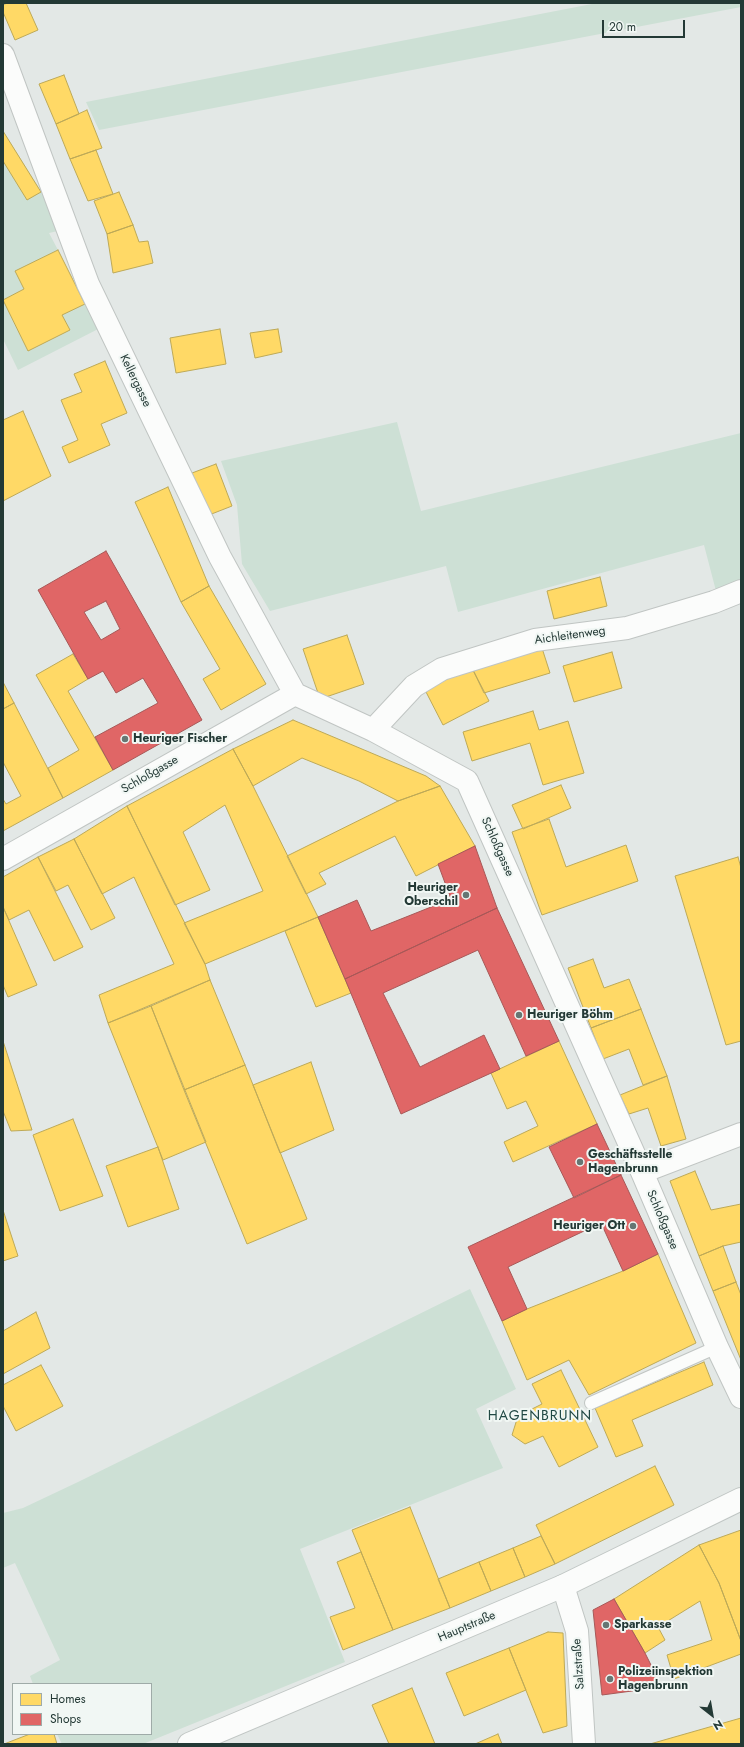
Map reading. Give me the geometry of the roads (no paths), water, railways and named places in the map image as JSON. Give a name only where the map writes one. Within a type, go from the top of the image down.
[{"type":"street","name":"Kellergasse","points":[[3,55],[88,284],[220,557],[295,694]]},
{"type":"street","name":"Aichleitenweg","points":[[373,730],[414,686],[442,669],[536,640],[627,628],[714,602],[741,591]]},
{"type":"street","name":"Schloßgasse","points":[[3,859],[295,694],[373,730],[467,781],[642,1172],[717,1347],[741,1397]]},
{"type":"street","points":[[642,1172],[741,1134]]},
{"type":"street","name":"Hauptstraße","points":[[189,1744],[563,1586],[741,1499]]},
{"type":"street","name":"Salzstraße","points":[[563,1586],[577,1631],[584,1744]]},
{"type":"lane","points":[[591,1403],[717,1347]]},
{"type":"place","name":"Heuriger Fischer","points":[[125,739]]},
{"type":"place","name":"Heuriger Oberschil","points":[[466,895]]},
{"type":"place","name":"Heuriger Böhm","points":[[519,1015]]},
{"type":"place","name":"Geschäftsstelle Hagenbrunn","points":[[580,1162]]},
{"type":"place","name":"Heuriger Ott","points":[[633,1226]]},
{"type":"place","name":"Sparkasse","points":[[606,1625]]},
{"type":"place","name":"Polizeiinspektion Hagenbrunn","points":[[610,1679]]},
{"type":"district","name":"HAGENBRUNN","points":[[540,1417]]}]
